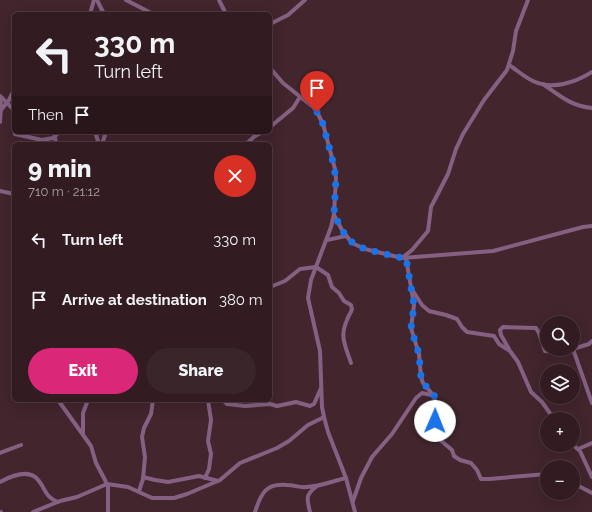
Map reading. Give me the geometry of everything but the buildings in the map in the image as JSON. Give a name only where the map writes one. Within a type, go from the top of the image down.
[{"type":"street","points":[[91,12],[94,0]]},
{"type":"street","points":[[97,0],[103,12]]},
{"type":"street","points":[[126,0],[149,12]]},
{"type":"street","points":[[219,0],[225,12]]},
{"type":"street","points":[[272,23],[288,15],[305,0]]},
{"type":"street","points":[[404,258],[428,231],[431,207],[448,174],[456,149],[473,117],[507,70],[514,51],[516,31],[528,0]]},
{"type":"street","points":[[509,65],[533,81],[543,84],[571,83],[592,72]]},
{"type":"street","points":[[272,70],[283,83],[313,107],[317,112],[323,124],[335,169],[334,214],[311,280],[308,298],[320,351],[321,388],[324,417],[328,432],[346,478],[356,512]]},
{"type":"street","points":[[543,84],[577,106],[592,108]]},
{"type":"street","points":[[1,110],[8,102],[12,94]]},
{"type":"street","points":[[0,96],[12,107]]},
{"type":"street","points":[[0,96],[0,122]]},
{"type":"street","points":[[272,125],[293,108],[300,97]]},
{"type":"street","points":[[15,134],[28,134],[42,140],[55,137],[57,134]]},
{"type":"street","points":[[248,142],[259,134]]},
{"type":"street","points":[[55,137],[56,142]]},
{"type":"street","points":[[0,191],[12,194]]},
{"type":"street","points":[[334,214],[342,230],[352,242],[365,249],[404,258],[493,251],[583,227],[592,226]]},
{"type":"street","points":[[326,240],[346,236]]},
{"type":"street","points":[[404,258],[414,309],[411,325],[419,354],[420,373],[423,383],[434,395],[436,403],[435,428],[439,439],[452,450],[454,456],[471,463],[477,470],[481,479],[540,475]]},
{"type":"street","points":[[272,286],[285,281],[300,269],[316,267],[328,275],[332,287],[339,292],[344,301],[352,307],[352,311],[347,320],[343,334],[344,344],[351,363]]},
{"type":"street","points":[[411,289],[422,305],[429,311],[456,319],[467,332],[492,335],[499,344],[510,351]]},
{"type":"street","points":[[540,337],[536,328],[503,327],[500,330],[501,335],[510,351],[521,367],[531,392],[542,402],[549,412]]},
{"type":"street","points":[[580,347],[589,344],[592,341]]},
{"type":"street","points":[[576,356],[592,402]]},
{"type":"street","points":[[225,402],[227,404],[245,406],[270,404],[277,406],[296,402],[310,406],[314,404],[321,388]]},
{"type":"street","points":[[353,502],[372,457],[392,434],[416,398],[422,393],[434,395]]},
{"type":"street","points":[[59,402],[91,446],[96,463],[107,484],[108,512]]},
{"type":"street","points":[[83,434],[83,413],[87,402]]},
{"type":"street","points":[[139,491],[143,477],[145,457],[142,437],[144,428],[151,414],[153,402]]},
{"type":"street","points":[[205,478],[209,469],[211,454],[208,442],[211,420],[208,402]]},
{"type":"street","points":[[33,512],[58,502],[78,497],[107,484],[128,486],[152,498],[174,498],[187,494],[218,481],[240,463],[277,448],[308,425],[324,417]]},
{"type":"street","points":[[580,448],[592,443]]},
{"type":"street","points":[[0,453],[21,445]]},
{"type":"street","points":[[580,452],[592,477]]},
{"type":"street","points":[[0,482],[17,475],[24,474],[33,476],[39,481],[47,495],[58,502]]},
{"type":"street","points":[[143,477],[162,482],[195,476],[218,481]]},
{"type":"street","points":[[255,512],[264,492],[273,486],[288,485],[306,487],[346,478]]},
{"type":"street","points":[[310,512],[308,494],[318,485]]},
{"type":"street","points":[[580,486],[592,492]]},
{"type":"route","points":[[317,112],[323,124],[335,169],[334,214],[342,230],[348,239],[365,249],[406,258],[414,305],[411,328],[419,354],[419,368],[423,383],[434,395],[437,408],[435,421]]}]
